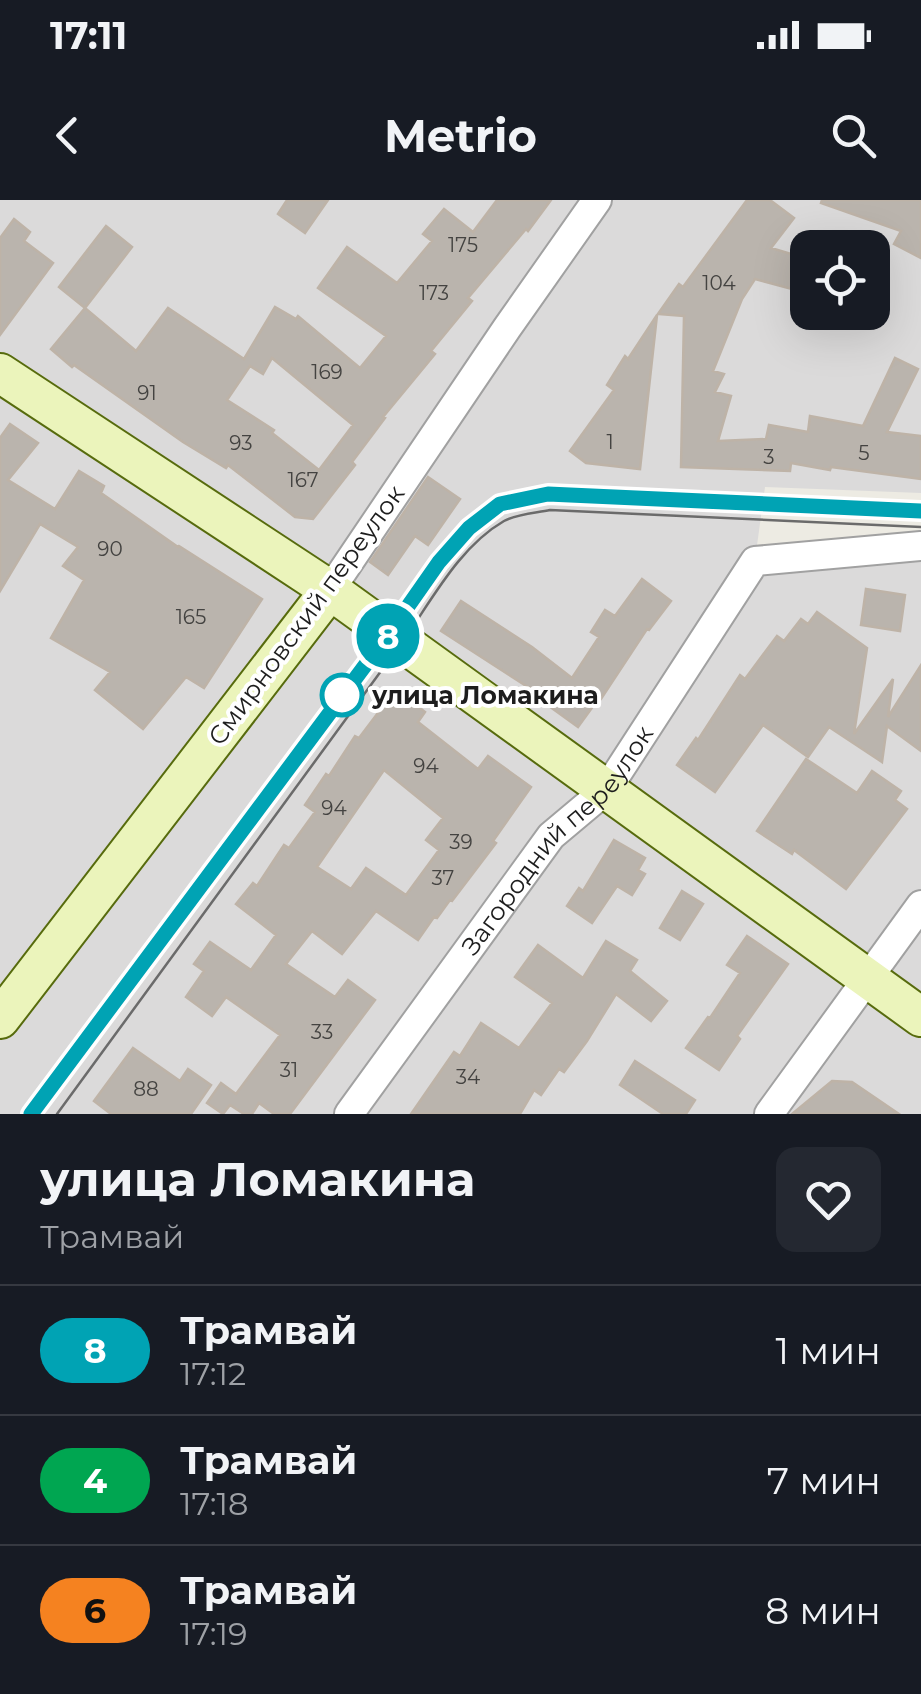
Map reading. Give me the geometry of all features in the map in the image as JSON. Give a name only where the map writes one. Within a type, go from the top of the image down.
[{"type":"main road","points":[[0,372],[330,590],[921,1017]]},
{"type":"main road","name":"Смирновский переулок","points":[[0,1019],[330,590]]},
{"type":"street","name":"Смирновский переулок","points":[[330,590],[597,200]]},
{"type":"street","name":"Загородний переулок","points":[[350,1114],[552,836],[606,789],[755,561],[921,546]]},
{"type":"street","points":[[769,1114],[921,905]]},
{"type":"shaded area","points":[[0,200],[921,200],[921,493],[765,487],[755,560],[921,546],[921,1114],[0,1114]]},
{"type":"building","points":[[287,200],[328,200],[305,233],[278,214]]},
{"type":"building","points":[[497,200],[551,200],[468,298],[472,301],[431,351],[435,354],[383,417],[352,462],[355,465],[313,519],[295,517],[228,465],[226,468],[183,442],[51,349],[85,308],[136,351],[168,308],[244,359],[275,307],[296,319],[298,316],[360,368],[386,336],[318,288],[347,247],[397,283],[432,241],[423,234],[444,209],[473,232]],"holes":[[[272,358],[353,425],[319,470],[272,433],[274,430],[227,400],[250,366],[263,374]]]},
{"type":"building","points":[[747,200],[770,200],[794,218],[771,248],[790,254],[790,288],[755,279],[742,299],[713,371],[724,374],[715,392],[731,396],[718,441],[766,439],[769,425],[808,432],[810,416],[863,426],[895,358],[918,369],[887,432],[921,436],[921,479],[791,463],[790,471],[681,467],[684,316],[658,314],[679,284],[683,287]]},
{"type":"building","points":[[921,200],[921,258],[894,244],[901,231],[821,203]]},
{"type":"building","points":[[14,219],[30,232],[24,241],[53,263],[0,335],[0,238]]},
{"type":"building","points":[[106,226],[132,247],[85,308],[59,287]]},
{"type":"building","points":[[657,315],[640,469],[586,463],[570,451],[614,390],[607,385],[625,356],[628,359]]},
{"type":"building","points":[[10,424],[38,443],[8,480],[55,509],[79,471],[104,486],[101,493],[178,547],[262,599],[204,688],[186,677],[143,729],[95,690],[110,672],[51,638],[84,580],[63,566],[78,547],[40,524],[0,591],[0,438]]},
{"type":"building","points":[[428,477],[460,499],[428,545],[415,536],[388,575],[370,562]]},
{"type":"building","points":[[642,579],[671,601],[578,727],[535,696],[537,693],[441,631],[461,601],[572,678],[599,637],[591,632],[605,610],[615,616]]},
{"type":"building","points":[[866,589],[905,595],[900,631],[861,625]]},
{"type":"building","points":[[817,612],[867,648],[854,734],[893,679],[888,717],[921,665],[921,751],[887,726],[882,762],[829,727],[808,757],[763,725],[715,792],[677,765],[740,675],[745,679],[777,636],[784,641],[801,619],[808,624]]},
{"type":"building","points":[[396,689],[425,712],[418,722],[478,769],[488,756],[531,787],[493,841],[496,843],[418,940],[376,911],[342,954],[312,931],[286,964],[335,997],[348,980],[375,1000],[290,1114],[274,1114],[259,1103],[252,1114],[244,1114],[230,1105],[223,1114],[207,1103],[221,1083],[236,1094],[280,1035],[226,997],[212,1016],[186,997],[204,971],[194,964],[210,942],[251,970],[276,935],[236,904],[253,883],[257,886],[284,845],[289,848],[315,812],[305,805],[355,736],[359,738]],"holes":[[[384,770],[443,818],[426,840],[439,850],[406,895],[366,868],[351,889],[317,867]]]},
{"type":"building","points":[[806,759],[857,793],[872,771],[901,791],[895,800],[907,809],[846,889],[794,850],[792,854],[757,831]]},
{"type":"building","points":[[614,840],[645,858],[638,870],[645,874],[632,895],[617,886],[592,923],[567,906],[579,888],[583,891]]},
{"type":"building","points":[[682,891],[703,904],[680,940],[660,928]]},
{"type":"building","points":[[747,936],[788,964],[737,1036],[740,1039],[719,1070],[686,1048],[740,973],[727,965]]},
{"type":"building","points":[[606,941],[637,960],[630,971],[667,1001],[651,1021],[616,994],[564,1072],[559,1069],[541,1095],[534,1090],[520,1114],[411,1114],[454,1052],[460,1056],[481,1023],[519,1048],[552,1003],[515,977],[538,945],[583,978]]},
{"type":"building","points":[[133,1048],[180,1081],[188,1069],[211,1085],[191,1114],[111,1114],[94,1101]]},
{"type":"building","points":[[635,1061],[695,1100],[686,1114],[663,1114],[620,1085]]},
{"type":"building","points":[[832,1081],[852,1082],[899,1114],[792,1114]]},
{"type":"tram line","name":"8","points":[[31,1114],[439,562],[469,528],[500,504],[548,494],[921,511]]},
{"type":"tram line","points":[[31,1114],[439,561],[469,528],[500,504],[549,494],[921,511]]},
{"type":"tram line","points":[[57,1114],[448,575],[473,545],[504,521],[550,510],[921,527]]},
{"type":"place","name":"улица Ломакина","points":[[342,695]]}]
